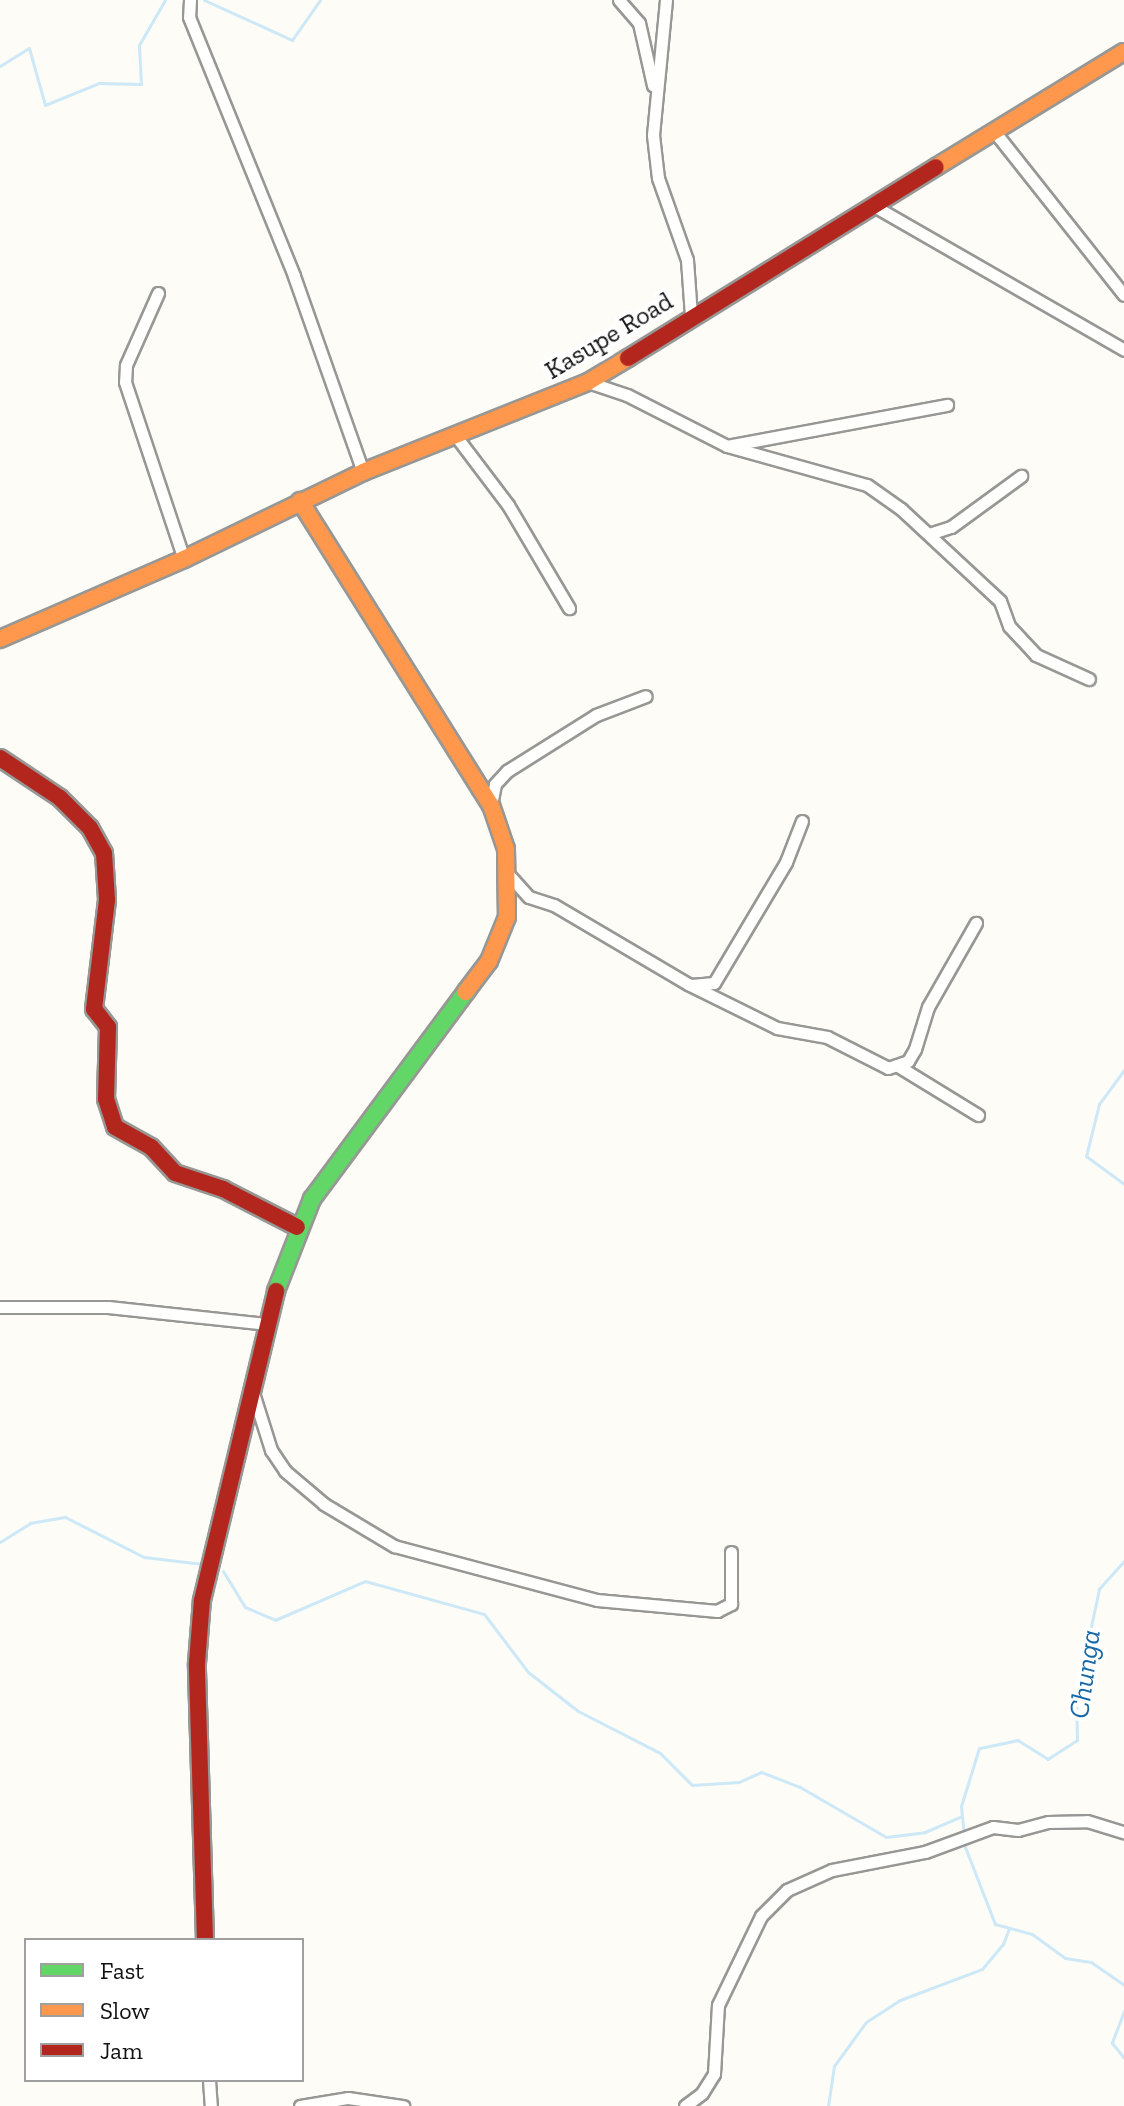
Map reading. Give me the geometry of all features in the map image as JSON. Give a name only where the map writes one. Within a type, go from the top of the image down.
[{"type":"street","points":[[190,0],[189,17],[294,276],[363,472]]},
{"type":"street","points":[[619,0],[639,23],[648,47],[654,102],[655,164],[687,260],[691,316]]},
{"type":"street","points":[[654,102],[666,0]]},
{"type":"street","name":"Kasupe Road","points":[[0,639],[184,559],[363,472],[588,382],[1124,52]]},
{"type":"street","points":[[994,131],[1124,295]]},
{"type":"street","points":[[874,206],[1124,350]]},
{"type":"street","points":[[158,293],[126,365],[125,382],[184,559]]},
{"type":"street","points":[[588,382],[627,395],[727,446],[867,485],[929,534],[1000,601],[1009,626],[1036,655],[1089,679]]},
{"type":"street","points":[[727,446],[947,405]]},
{"type":"street","points":[[455,435],[508,505],[569,608]]},
{"type":"street","points":[[929,534],[951,527],[1021,476]]},
{"type":"street","points":[[205,1938],[197,1663],[202,1600],[268,1324],[297,1227],[312,1199],[489,961],[507,917],[508,874],[491,805],[300,501]]},
{"type":"street","points":[[491,805],[495,784],[507,771],[596,715],[646,696]]},
{"type":"street","points":[[0,758],[60,798],[90,828],[104,853],[107,900],[94,1000],[108,1027],[106,1099],[115,1127],[151,1147],[175,1173],[223,1189],[297,1227]]},
{"type":"street","points":[[690,985],[714,983],[786,862],[802,821]]},
{"type":"street","points":[[508,874],[529,897],[554,905],[690,985],[777,1028],[827,1037],[888,1068],[898,1066],[915,1049],[928,1007],[976,923]]},
{"type":"street","points":[[898,1066],[978,1115]]},
{"type":"street","points":[[0,1307],[108,1307],[268,1324]]},
{"type":"street","points":[[252,1383],[258,1418],[285,1471],[324,1504],[394,1546],[597,1600],[717,1611],[731,1604],[731,1552]]},
{"type":"street","points":[[685,2106],[702,2093],[714,2074],[718,2005],[761,1916],[787,1890],[832,1870],[925,1852],[993,1827],[1018,1830],[1087,1821],[1118,1824],[1124,1832]]},
{"type":"street","points":[[209,2082],[211,2106]]},
{"type":"street","points":[[300,2106],[348,2098],[403,2106]]},
{"type":"waterway","points":[[0,66],[29,48],[45,105],[99,83],[141,84],[139,45],[165,0]]},
{"type":"waterway","points":[[204,0],[292,40],[320,0]]},
{"type":"waterway","name":"Chunga","points":[[1124,1070],[1099,1104],[1086,1156],[1124,1184]]},
{"type":"waterway","points":[[0,1542],[30,1523],[65,1517],[144,1557],[203,1564]]},
{"type":"waterway","name":"Chunga","points":[[1124,1561],[1099,1589],[1076,1696],[1077,1740],[1048,1759],[1018,1740],[979,1748],[961,1806],[965,1847],[995,1924],[1032,1934],[1065,1958],[1091,1962],[1124,1985]]},
{"type":"waterway","points":[[223,1571],[245,1607],[275,1620],[365,1581],[484,1614],[528,1672],[578,1711],[660,1753],[692,1785],[739,1782],[761,1772],[800,1787],[886,1837],[925,1832],[962,1816]]},
{"type":"waterway","points":[[828,2106],[834,2066],[866,2022],[900,2000],[982,1969],[1003,1944],[1009,1928]]},
{"type":"waterway","name":"Chunga","points":[[1124,2011],[1112,2043],[1124,2058]]},
{"type":"traffic: fast","points":[[276,1291],[312,1199],[466,992]]},
{"type":"traffic: slow","points":[[936,167],[1124,52]]},
{"type":"traffic: slow","points":[[0,639],[184,559],[363,472],[588,382],[628,358]]},
{"type":"traffic: slow","points":[[300,501],[491,805],[506,849],[507,917],[489,961],[466,992]]},
{"type":"traffic: jam","points":[[628,358],[936,167]]},
{"type":"traffic: jam","points":[[0,758],[60,798],[90,828],[104,853],[107,900],[94,1009],[108,1027],[106,1099],[115,1127],[151,1147],[175,1173],[223,1189],[297,1227]]},
{"type":"traffic: jam","points":[[205,1938],[197,1663],[202,1600],[276,1291]]}]
